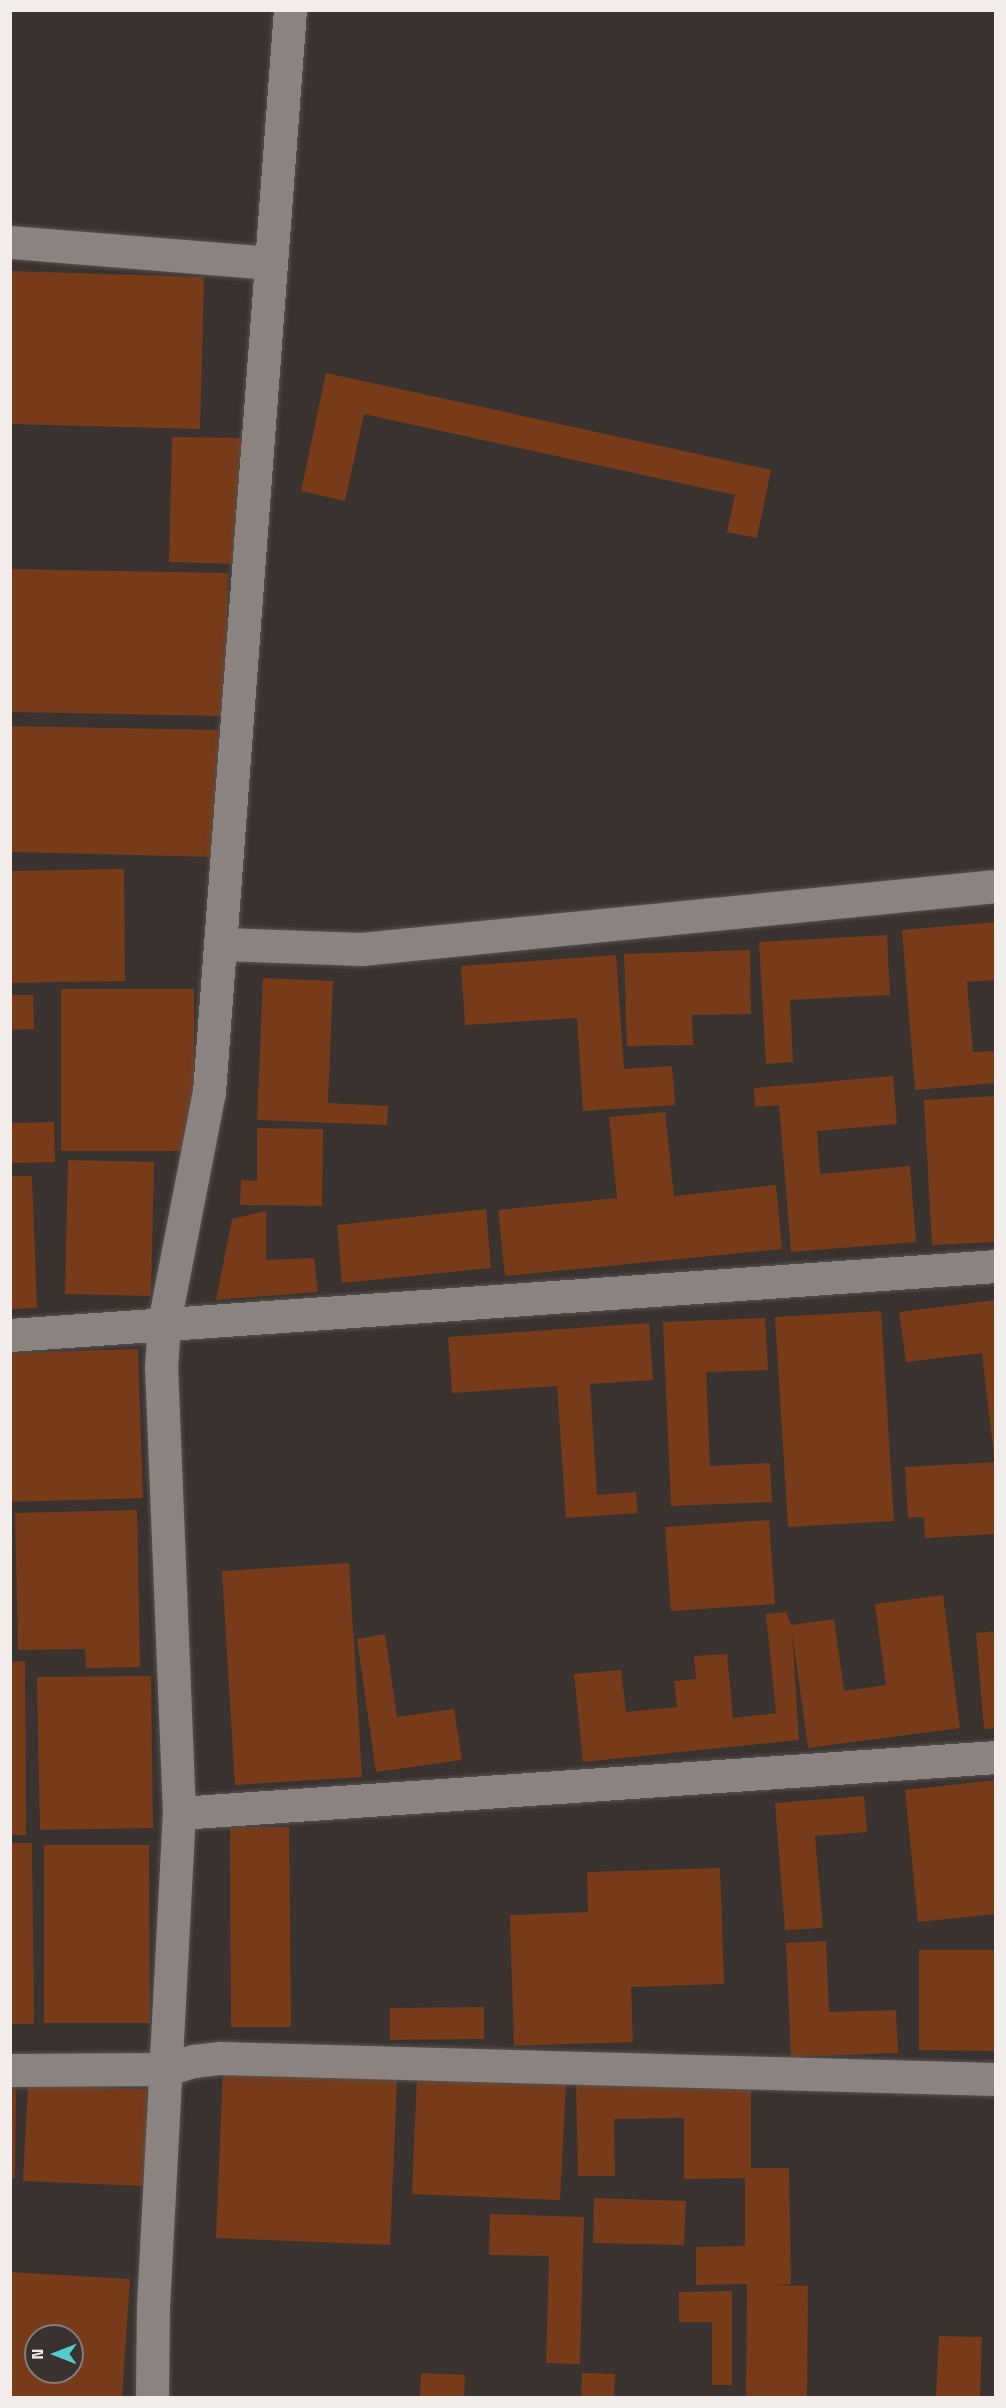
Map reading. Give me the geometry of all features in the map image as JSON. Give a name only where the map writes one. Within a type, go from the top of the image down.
[{"type":"street","points":[[152,2397],[153,2307],[179,1813],[161,1368],[164,1323],[209,1092],[223,944],[270,263],[290,10]]},
{"type":"street","points":[[10,242],[270,263]]},
{"type":"street","points":[[223,944],[361,949],[996,886]]},
{"type":"street","points":[[10,1335],[996,1266]]},
{"type":"street","points":[[179,1813],[996,1757]]},
{"type":"street","points":[[10,2070],[167,2069],[194,2061],[220,2058],[996,2079]]},
{"type":"building","points":[[10,271],[204,277],[200,429],[10,424]]},
{"type":"building","points":[[326,373],[771,470],[757,538],[727,532],[735,495],[364,414],[345,501],[301,491]]},
{"type":"building","points":[[172,437],[242,438],[238,564],[169,562]]},
{"type":"building","points":[[10,569],[228,573],[225,716],[10,712]]},
{"type":"building","points":[[10,726],[219,730],[216,857],[10,852]]},
{"type":"building","points":[[124,869],[125,981],[10,983],[10,871]]},
{"type":"building","points":[[996,922],[996,980],[967,982],[973,1052],[996,1051],[996,1083],[915,1090],[902,930]]},
{"type":"building","points":[[887,935],[890,995],[790,1000],[793,1062],[766,1064],[759,942]]},
{"type":"building","points":[[750,950],[751,1014],[692,1015],[693,1045],[627,1046],[624,954]]},
{"type":"building","points":[[616,955],[624,1069],[672,1066],[675,1105],[583,1111],[577,1018],[465,1025],[461,966]]},
{"type":"building","points":[[263,978],[333,981],[328,1103],[388,1106],[387,1125],[257,1120]]},
{"type":"building","points":[[61,989],[194,989],[194,1151],[61,1151]]},
{"type":"building","points":[[10,995],[33,995],[34,1029],[10,1030]]},
{"type":"building","points":[[893,1076],[897,1124],[817,1131],[820,1174],[910,1166],[916,1242],[791,1252],[779,1105],[755,1107],[754,1088]]},
{"type":"building","points":[[996,1096],[996,1242],[932,1245],[924,1100]]},
{"type":"building","points":[[665,1112],[674,1196],[776,1185],[782,1249],[505,1276],[498,1210],[617,1198],[609,1117]]},
{"type":"building","points":[[54,1122],[55,1162],[10,1163],[10,1123]]},
{"type":"building","points":[[257,1128],[323,1129],[322,1206],[240,1205],[241,1180],[257,1181]]},
{"type":"building","points":[[68,1160],[154,1162],[151,1296],[65,1294]]},
{"type":"building","points":[[10,1176],[32,1176],[37,1308],[10,1309]]},
{"type":"building","points":[[486,1209],[491,1268],[342,1283],[337,1225]]},
{"type":"building","points":[[266,1211],[266,1260],[314,1258],[318,1292],[216,1300],[232,1219]]},
{"type":"building","points":[[996,1300],[996,1457],[994,1457],[982,1353],[906,1362],[899,1312]]},
{"type":"building","points":[[881,1311],[894,1521],[788,1527],[775,1317]]},
{"type":"building","points":[[765,1318],[768,1370],[706,1372],[710,1466],[770,1463],[772,1502],[671,1506],[663,1322]]},
{"type":"building","points":[[649,1323],[653,1380],[590,1384],[597,1495],[636,1492],[638,1513],[566,1518],[557,1386],[452,1393],[448,1337]]},
{"type":"building","points":[[138,1349],[143,1498],[10,1502],[10,1353]]},
{"type":"building","points":[[996,1462],[996,1534],[925,1538],[924,1517],[908,1518],[905,1467]]},
{"type":"building","points":[[137,1510],[140,1667],[86,1668],[85,1649],[18,1650],[15,1513]]},
{"type":"building","points":[[769,1520],[775,1604],[671,1611],[665,1527]]},
{"type":"building","points":[[349,1563],[362,1777],[235,1785],[222,1571]]},
{"type":"building","points":[[943,1595],[960,1728],[808,1748],[792,1632],[799,1740],[583,1762],[574,1674],[621,1670],[626,1712],[677,1707],[674,1681],[696,1679],[694,1656],[727,1654],[733,1718],[776,1713],[766,1614],[786,1612],[791,1625],[834,1619],[844,1691],[886,1685],[875,1604]]},
{"type":"building","points":[[996,1631],[996,1728],[984,1729],[976,1633]]},
{"type":"building","points":[[385,1634],[397,1717],[454,1709],[462,1760],[376,1772],[357,1639]]},
{"type":"building","points":[[25,1661],[26,1835],[10,1835],[10,1662]]},
{"type":"building","points":[[151,1676],[153,1828],[40,1830],[37,1677]]},
{"type":"building","points":[[996,1780],[996,1914],[918,1922],[905,1790]]},
{"type":"building","points":[[864,1796],[867,1832],[815,1836],[823,1928],[785,1930],[775,1803]]},
{"type":"building","points":[[230,1827],[289,1827],[291,2027],[231,2027]]},
{"type":"building","points":[[10,1843],[32,1843],[34,2024],[10,2024]]},
{"type":"building","points":[[44,1845],[149,1845],[150,2023],[44,2023]]},
{"type":"building","points":[[720,1868],[724,1984],[631,1987],[633,2042],[514,2046],[510,1915],[588,1912],[587,1872]]},
{"type":"building","points":[[826,1941],[829,2012],[896,2010],[898,2053],[791,2057],[786,1943]]},
{"type":"building","points":[[919,1950],[996,1950],[996,2051],[919,2050]]},
{"type":"building","points":[[484,2007],[484,2039],[390,2040],[390,2008]]},
{"type":"building","points":[[223,2071],[397,2080],[390,2245],[216,2238]]},
{"type":"building","points":[[417,2075],[566,2082],[560,2200],[412,2194]]},
{"type":"building","points":[[751,2083],[751,2168],[789,2168],[791,2284],[771,2285],[808,2286],[807,2398],[746,2398],[747,2284],[696,2285],[696,2247],[745,2246],[745,2178],[684,2179],[684,2118],[614,2119],[615,2176],[578,2176],[576,2085]]},
{"type":"building","points":[[10,2084],[16,2084],[15,2178],[10,2178]]},
{"type":"building","points":[[28,2085],[147,2089],[144,2186],[23,2181]]},
{"type":"building","points":[[594,2198],[686,2201],[684,2245],[593,2243]]},
{"type":"building","points":[[490,2214],[584,2217],[580,2364],[546,2363],[549,2256],[489,2255]]},
{"type":"building","points":[[10,2272],[130,2279],[122,2398],[10,2398]]},
{"type":"building","points":[[732,2291],[732,2385],[712,2385],[712,2322],[679,2322],[679,2292]]},
{"type":"building","points":[[939,2336],[982,2337],[980,2398],[936,2398]]},
{"type":"building","points":[[421,2373],[465,2375],[464,2398],[420,2398]]},
{"type":"building","points":[[582,2373],[615,2374],[614,2398],[581,2398]]}]
